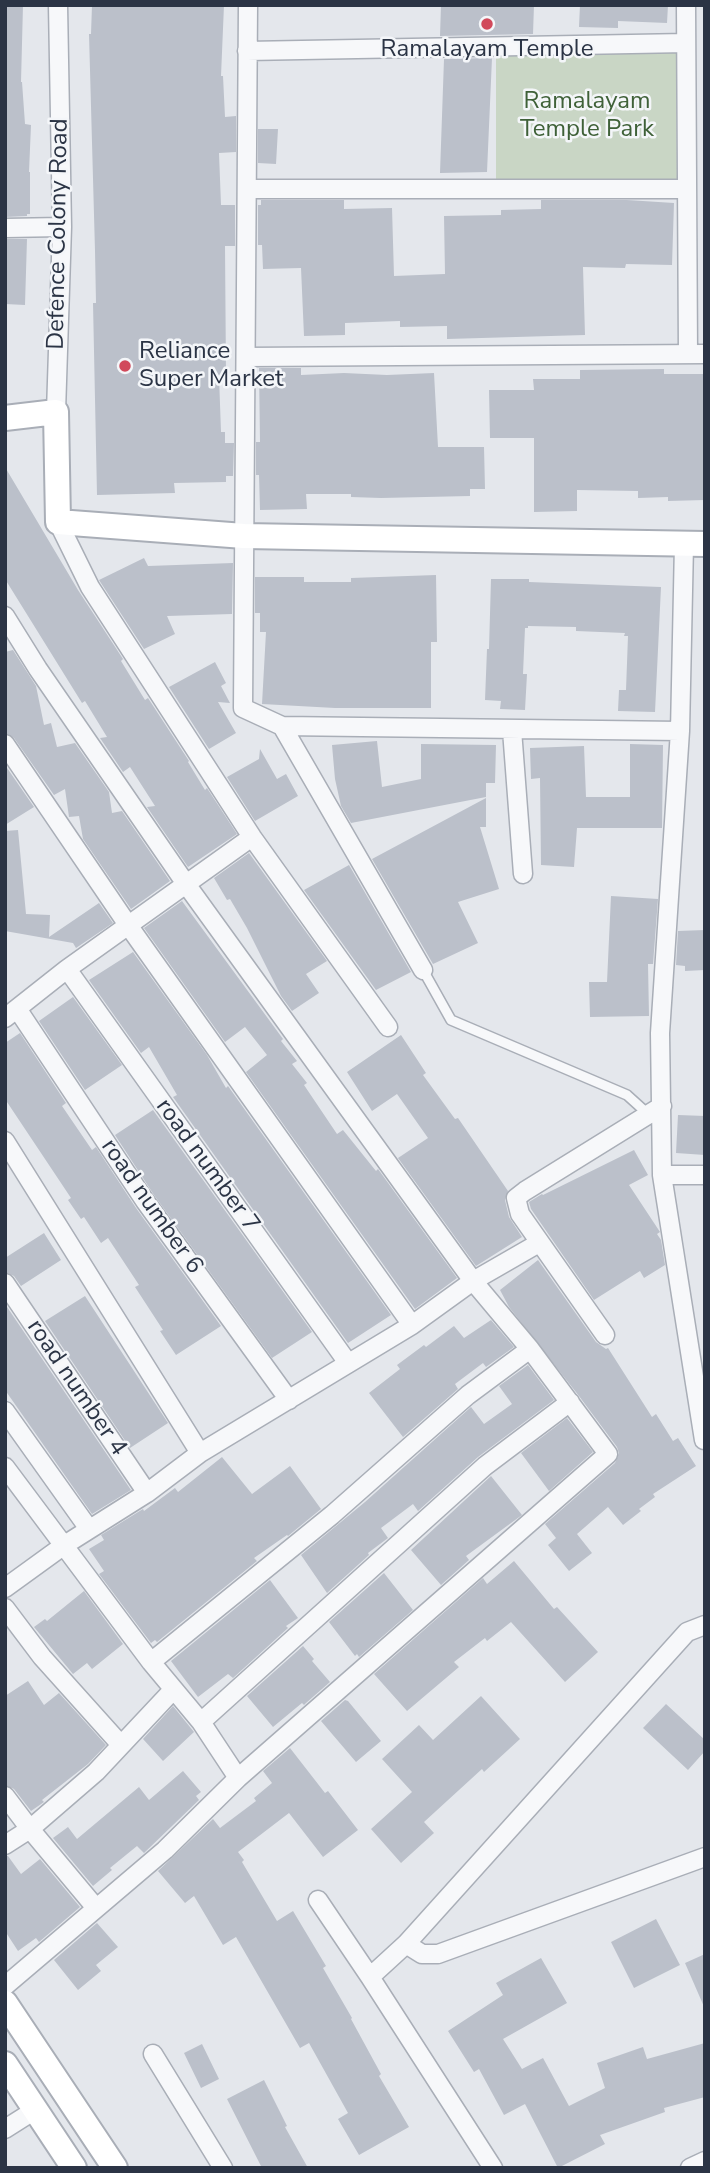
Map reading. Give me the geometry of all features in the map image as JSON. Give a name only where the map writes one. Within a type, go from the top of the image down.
[{"type":"street","name":"Defence Colony Road","points":[[56,412],[62,227],[58,5]]},
{"type":"street","points":[[248,5],[243,708],[282,726],[680,731]]},
{"type":"street","points":[[246,357],[697,354],[687,189],[686,5]]},
{"type":"street","points":[[247,51],[686,43]]},
{"type":"street","points":[[247,189],[687,189]]},
{"type":"street","points":[[5,228],[62,227]]},
{"type":"street","points":[[5,418],[56,412],[58,522],[90,587],[252,838],[388,1027]]},
{"type":"street","points":[[58,522],[244,536],[694,544],[655,1110],[662,1175],[704,1440]]},
{"type":"street","points":[[5,616],[38,669],[186,884],[473,1281],[530,1349],[608,1454],[238,1778],[165,1850],[5,1986]]},
{"type":"street","points":[[282,726],[423,970]]},
{"type":"street","points":[[512,730],[523,874]]},
{"type":"street","points":[[5,744],[128,925],[412,1325]]},
{"type":"street","points":[[11,1014],[67,969],[252,838]]},
{"type":"street","name":"road number 7","points":[[67,969],[348,1363]]},
{"type":"street","name":"road number 6","points":[[11,1014],[289,1400]]},
{"type":"street","points":[[605,1335],[520,1214],[516,1198],[655,1110]]},
{"type":"street","points":[[5,1141],[200,1454]]},
{"type":"street","points":[[662,1175],[705,1175]]},
{"type":"street","points":[[5,1588],[63,1546],[147,1493],[200,1454],[412,1325],[473,1281],[539,1243]]},
{"type":"street","name":"road number 4","points":[[5,1283],[147,1493]]},
{"type":"street","points":[[151,1662],[331,1515],[468,1395],[530,1349]]},
{"type":"street","points":[[201,1722],[485,1466],[570,1402]]},
{"type":"street","points":[[5,1411],[89,1529]]},
{"type":"street","points":[[5,1468],[151,1662],[201,1722],[238,1778]]},
{"type":"street","points":[[5,1608],[42,1657],[121,1745]]},
{"type":"street","points":[[370,1977],[406,1944],[687,1632],[705,1625]]},
{"type":"street","points":[[5,1845],[30,1829],[96,1772],[173,1690]]},
{"type":"street","points":[[5,1796],[96,1908]]},
{"type":"street","points":[[406,1944],[422,1954],[438,1954],[705,1857]]},
{"type":"street","points":[[318,1900],[493,2168]]},
{"type":"street","points":[[5,2003],[115,2168]]},
{"type":"street","points":[[153,2054],[223,2168]]},
{"type":"street","points":[[5,2064],[74,2168]]},
{"type":"street","points":[[5,2129],[35,2109]]},
{"type":"street","points":[[691,2168],[705,2161]]},
{"type":"lane","points":[[423,970],[451,1020],[655,1110]]},
{"type":"green space","name":"Ramalayam Temple Park","points":[[676,51],[677,180],[496,181],[496,53]]},
{"type":"building","points":[[5,5],[23,5],[21,82],[25,124],[31,125],[30,214],[27,216],[5,217]]},
{"type":"building","points":[[92,5],[224,5],[221,76],[225,117],[236,116],[236,152],[219,153],[221,205],[235,205],[235,246],[225,246],[226,376],[219,376],[221,432],[225,432],[225,443],[234,443],[233,476],[226,476],[226,482],[174,483],[175,493],[97,495],[93,303],[96,303],[89,34]]},
{"type":"building","name":"Ramalayam Temple","points":[[441,5],[534,5],[533,34],[440,36]]},
{"type":"building","points":[[580,5],[668,5],[667,23],[618,21],[618,28],[579,27]]},
{"type":"building","points":[[492,58],[487,172],[440,173],[444,59]]},
{"type":"building","points":[[258,129],[278,129],[276,164],[258,163]]},
{"type":"building","points":[[261,200],[344,200],[344,209],[392,208],[394,276],[445,274],[444,216],[501,215],[501,210],[541,209],[541,200],[674,203],[672,265],[583,267],[585,335],[447,339],[447,326],[400,327],[400,321],[345,323],[345,335],[304,336],[301,268],[263,269],[262,245],[258,245],[258,205],[261,205]]},
{"type":"building","points":[[5,239],[27,239],[25,305],[5,304]]},
{"type":"building","points":[[259,368],[301,368],[301,375],[434,373],[438,447],[484,447],[485,489],[470,489],[470,496],[381,498],[351,497],[351,494],[306,494],[307,509],[260,510],[259,475],[256,475],[256,442],[260,442]]},
{"type":"building","points":[[664,369],[664,374],[705,374],[705,500],[668,501],[668,497],[638,498],[638,491],[577,490],[577,511],[534,512],[534,438],[490,438],[489,390],[534,390],[533,379],[580,379],[580,370]]},
{"type":"building","points":[[5,467],[78,590],[123,659],[121,661],[145,700],[148,698],[205,790],[207,788],[237,834],[188,867],[147,807],[155,806],[130,767],[123,772],[100,738],[107,737],[85,701],[82,703],[5,579]]},
{"type":"building","points":[[144,558],[148,566],[233,563],[232,614],[167,616],[175,634],[144,649],[99,580]]},
{"type":"building","points":[[436,575],[437,642],[431,642],[431,708],[335,708],[262,704],[266,632],[260,632],[260,613],[255,613],[255,577],[304,577],[304,582],[351,582],[351,578]]},
{"type":"building","points":[[491,579],[661,587],[655,712],[618,711],[619,690],[626,690],[628,636],[624,636],[625,633],[576,631],[576,627],[525,628],[525,710],[500,709],[501,701],[485,700]]},
{"type":"building","points":[[13,650],[36,686],[44,725],[51,723],[57,747],[75,743],[109,792],[112,813],[122,811],[170,881],[131,909],[83,839],[79,816],[69,817],[65,789],[54,795],[14,738],[5,733],[5,652]]},
{"type":"building","points":[[215,662],[226,683],[221,686],[230,703],[218,702],[236,733],[209,749],[169,687]]},
{"type":"building","points":[[377,741],[382,787],[421,779],[421,744],[496,745],[495,783],[486,783],[486,797],[351,823],[341,806],[332,745]]},
{"type":"building","points":[[630,744],[663,745],[662,828],[577,828],[574,867],[541,865],[540,778],[531,779],[530,748],[584,746],[586,797],[630,797]]},
{"type":"building","points":[[260,749],[277,779],[286,774],[298,796],[255,821],[227,777],[259,759]]},
{"type":"building","points":[[5,765],[34,807],[5,825]]},
{"type":"building","points":[[486,798],[486,827],[480,827],[499,889],[458,902],[478,943],[433,964],[372,859]]},
{"type":"building","points":[[18,830],[26,914],[50,915],[49,937],[99,903],[113,923],[76,948],[73,943],[5,931],[5,831]]},
{"type":"building","points":[[249,853],[327,961],[306,974],[319,993],[292,1011],[281,996],[230,899],[227,900],[214,878]]},
{"type":"building","points":[[349,865],[411,972],[376,990],[304,890]]},
{"type":"building","points":[[611,896],[658,899],[653,964],[648,964],[649,1016],[590,1017],[589,982],[607,982]]},
{"type":"building","points":[[182,901],[283,1039],[281,1041],[297,1061],[292,1064],[307,1083],[304,1085],[337,1134],[343,1130],[376,1171],[378,1169],[457,1278],[415,1309],[246,1072],[267,1055],[245,1027],[225,1042],[144,928]]},
{"type":"building","points":[[705,930],[705,970],[685,971],[685,966],[676,965],[678,931]]},
{"type":"building","points":[[133,952],[207,1055],[226,1088],[228,1086],[391,1315],[348,1343],[173,1097],[177,1095],[149,1047],[141,1053],[89,980]]},
{"type":"building","points":[[73,997],[122,1065],[85,1090],[39,1021]]},
{"type":"building","points":[[20,1033],[66,1103],[62,1106],[92,1150],[96,1147],[136,1208],[221,1326],[176,1355],[135,1287],[139,1285],[108,1238],[101,1243],[84,1217],[81,1219],[68,1200],[71,1198],[5,1099],[5,1043]]},
{"type":"building","points":[[401,1035],[426,1073],[423,1075],[455,1119],[458,1118],[508,1191],[505,1200],[509,1217],[522,1237],[476,1266],[398,1158],[428,1138],[397,1094],[372,1111],[347,1072]]},
{"type":"building","points":[[153,1110],[312,1332],[272,1358],[154,1195],[115,1135]]},
{"type":"building","points":[[678,1115],[705,1116],[705,1155],[676,1153]]},
{"type":"building","points":[[634,1150],[648,1175],[629,1185],[660,1232],[657,1234],[661,1240],[665,1265],[644,1278],[640,1271],[594,1300],[531,1209],[529,1202]]},
{"type":"building","points":[[44,1233],[61,1260],[21,1286],[14,1276],[5,1272],[5,1258]]},
{"type":"building","points":[[538,1260],[596,1342],[608,1348],[652,1417],[656,1414],[673,1441],[678,1438],[696,1466],[653,1494],[655,1497],[623,1525],[608,1507],[577,1534],[592,1553],[569,1571],[548,1545],[556,1538],[545,1524],[615,1463],[619,1453],[579,1396],[509,1307],[500,1290]]},
{"type":"building","points":[[85,1296],[168,1423],[130,1448],[45,1321]]},
{"type":"building","points":[[5,1304],[131,1490],[92,1514],[5,1390]]},
{"type":"building","points":[[491,1320],[514,1347],[486,1367],[483,1363],[455,1384],[458,1389],[403,1437],[369,1393],[400,1369],[397,1365],[454,1326],[464,1338]]},
{"type":"building","points":[[528,1365],[554,1400],[478,1457],[418,1511],[413,1504],[381,1528],[388,1538],[368,1553],[369,1555],[327,1593],[301,1555],[471,1407],[484,1424],[512,1404],[499,1386]]},
{"type":"building","points":[[567,1418],[593,1452],[549,1491],[521,1453]]},
{"type":"building","points":[[222,1457],[252,1494],[290,1466],[321,1509],[288,1536],[254,1558],[257,1561],[157,1642],[155,1640],[151,1643],[99,1574],[104,1571],[89,1549],[104,1540],[101,1535],[143,1509],[144,1511],[175,1488],[178,1492]]},
{"type":"building","points":[[491,1476],[522,1515],[466,1556],[469,1560],[441,1585],[411,1550]]},
{"type":"building","points":[[514,1561],[554,1609],[557,1607],[598,1652],[565,1682],[511,1622],[454,1662],[459,1667],[407,1711],[374,1674],[483,1578],[487,1584]]},
{"type":"building","points":[[384,1573],[413,1610],[359,1657],[357,1654],[355,1656],[329,1622]]},
{"type":"building","points":[[270,1580],[298,1618],[286,1626],[288,1628],[233,1678],[228,1674],[198,1697],[171,1661]]},
{"type":"building","points":[[84,1591],[123,1644],[92,1669],[87,1663],[73,1674],[34,1627],[45,1619],[47,1621]]},
{"type":"building","points":[[303,1646],[330,1682],[273,1727],[247,1696]]},
{"type":"building","points":[[28,1681],[44,1705],[59,1693],[106,1745],[88,1764],[31,1811],[14,1789],[5,1785],[5,1696]]},
{"type":"building","points":[[481,1696],[520,1739],[484,1772],[482,1769],[424,1822],[434,1833],[401,1863],[371,1829],[412,1792],[382,1759],[419,1725],[433,1740]]},
{"type":"building","points":[[345,1700],[381,1741],[356,1762],[321,1721]]},
{"type":"building","points":[[666,1704],[705,1740],[705,1751],[688,1770],[643,1728]]},
{"type":"building","points":[[173,1706],[194,1732],[163,1761],[143,1739]]},
{"type":"building","points":[[290,1748],[358,1830],[323,1857],[289,1813],[238,1852],[277,1921],[293,1911],[326,1966],[323,1968],[352,2018],[381,2074],[379,2076],[409,2127],[359,2155],[338,2119],[348,2113],[309,2043],[300,2048],[236,1937],[223,1945],[194,1896],[185,1903],[158,1871],[213,1819],[220,1828],[256,1801],[254,1798],[272,1783],[263,1771]]},
{"type":"building","points":[[183,1771],[201,1792],[196,1796],[199,1800],[144,1853],[137,1846],[93,1886],[53,1838],[68,1827],[77,1839],[139,1787],[149,1800]]},
{"type":"building","points":[[5,1856],[8,1856],[21,1874],[40,1859],[80,1907],[39,1942],[36,1938],[18,1951],[5,1931]]},
{"type":"building","points":[[656,1919],[680,1965],[634,1988],[611,1942]]},
{"type":"building","points":[[97,1923],[118,1947],[96,1965],[101,1971],[78,1990],[54,1960]]},
{"type":"building","points":[[705,1954],[705,2009],[685,1963]]},
{"type":"building","points":[[541,1958],[567,2003],[503,2039],[522,2069],[543,2058],[569,2106],[605,2088],[597,2063],[643,2047],[647,2059],[705,2043],[705,2097],[664,2108],[665,2112],[600,2135],[605,2144],[558,2168],[525,2104],[504,2115],[479,2069],[474,2072],[448,2031],[503,1995],[496,1983]]},
{"type":"building","points":[[202,2044],[219,2079],[201,2088],[184,2053]]},
{"type":"building","points":[[264,2080],[287,2126],[285,2127],[308,2168],[262,2168],[227,2099]]},
{"type":"place","name":"Ramalayam Temple","points":[[487,24]]},
{"type":"place","name":"Reliance Super Market","points":[[125,366]]}]
